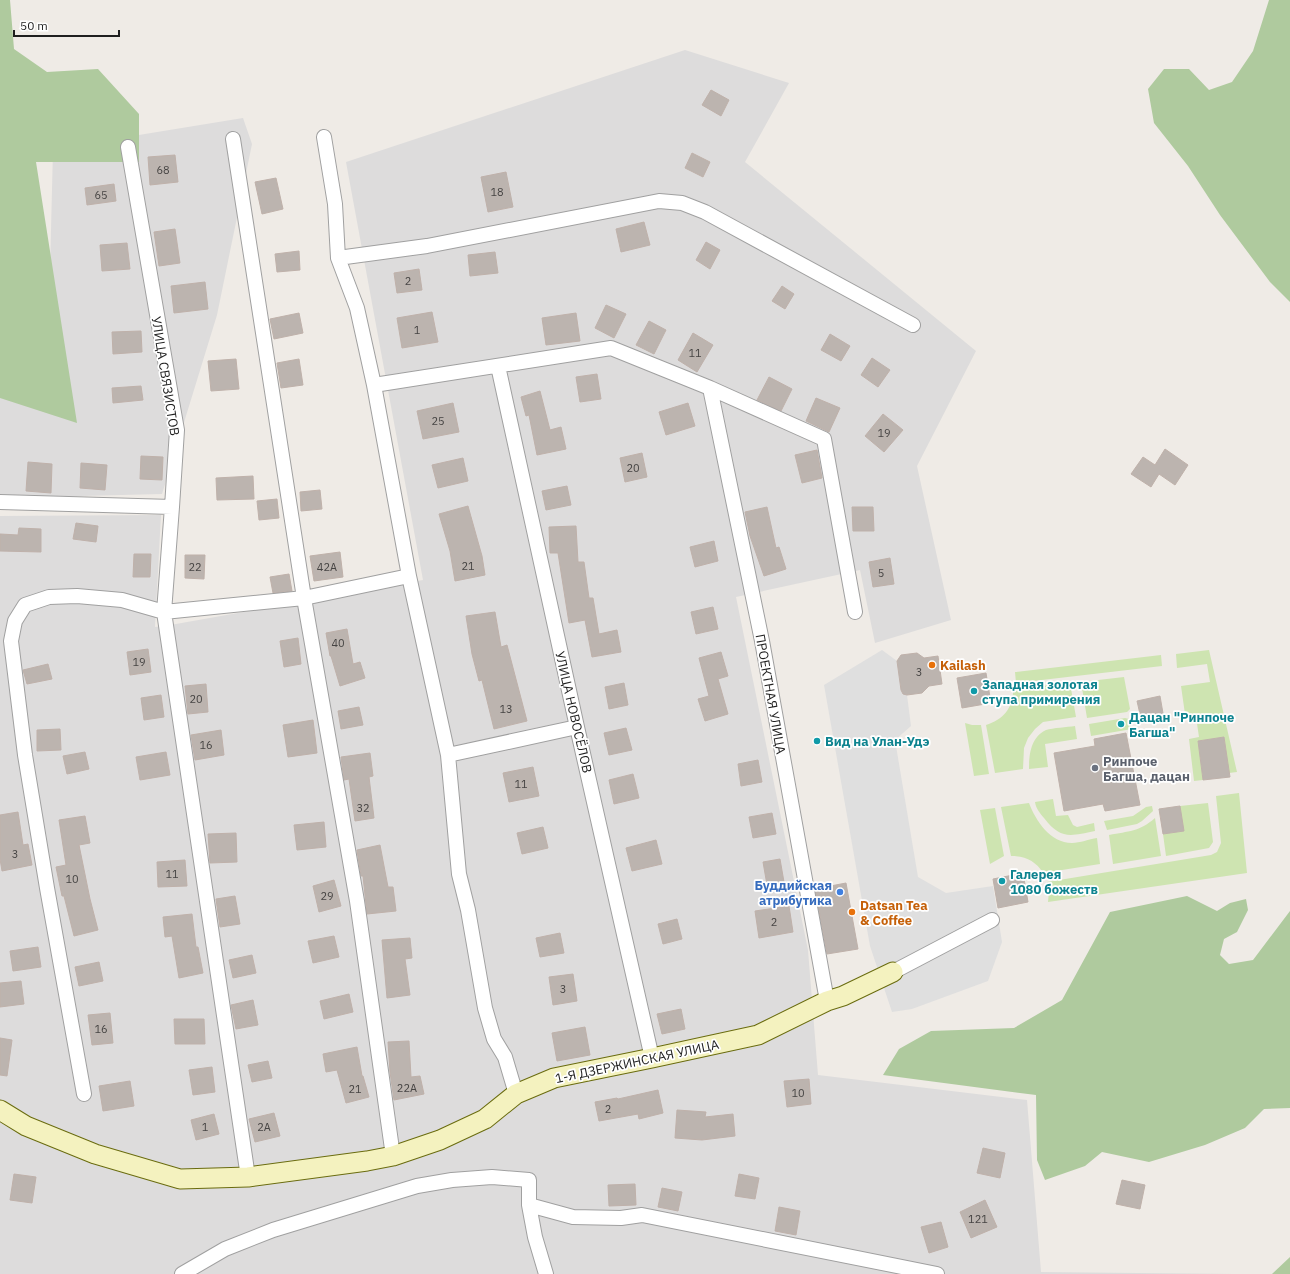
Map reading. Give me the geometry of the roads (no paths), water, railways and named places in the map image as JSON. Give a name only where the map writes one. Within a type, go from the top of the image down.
[{"type":"street","points":[[324,137],[335,204],[338,258],[357,308],[374,385],[409,576],[448,755],[459,874],[468,910],[485,1008],[494,1039],[505,1057],[516,1094]]},
{"type":"street","points":[[233,139],[304,598],[357,901],[393,1156]]},
{"type":"street","name":"УЛИЦА СВЯЗИСТОВ","points":[[128,147],[177,430],[164,612],[248,1177]]},
{"type":"street","points":[[338,258],[427,246],[659,201],[682,203],[705,212],[913,325]]},
{"type":"street","points":[[374,385],[612,348],[710,388],[824,440],[855,612]]},
{"type":"street","name":"УЛИЦА НОВОСЁЛОВ","points":[[498,366],[576,727],[652,1058]]},
{"type":"street","name":"ПРОЕКТНАЯ УЛИЦА","points":[[710,388],[762,641],[827,1002]]},
{"type":"street","points":[[0,502],[172,507]]},
{"type":"street","points":[[84,1094],[40,849],[11,641],[16,620],[25,605],[49,597],[77,596],[122,600],[164,612],[304,598],[409,576]]},
{"type":"street","points":[[448,755],[576,727]]},
{"type":"street","name":"1-Я ДЗЕРЖИНСКАЯ УЛИЦА","points":[[0,1110],[26,1126],[95,1154],[180,1179],[248,1177],[393,1156],[440,1140],[485,1119],[516,1094],[554,1078],[758,1035],[893,972],[992,920]]},
{"type":"street","points":[[182,1274],[224,1249],[273,1230],[417,1186],[452,1180],[492,1177],[529,1180],[529,1205],[535,1237],[546,1274]]},
{"type":"street","points":[[529,1205],[573,1217],[621,1218],[642,1215],[937,1274]]},
{"type":"place","name":"Kailash","points":[[932,665]]},
{"type":"place","name":"Западная золотая ступа примирения","points":[[974,691]]},
{"type":"place","name":"Дацан \"Ринпоче Багша\"","points":[[1121,724]]},
{"type":"place","name":"Вид на Улан-Удэ","points":[[817,741]]},
{"type":"place","name":"Ринпоче Багша, дацан","points":[[1095,768]]},
{"type":"place","name":"Галерея 1080 божеств","points":[[1002,881]]},
{"type":"place","name":"Буддийская атрибутика","points":[[840,892]]},
{"type":"place","name":"Datsan Tea & Coffee","points":[[852,912]]}]
